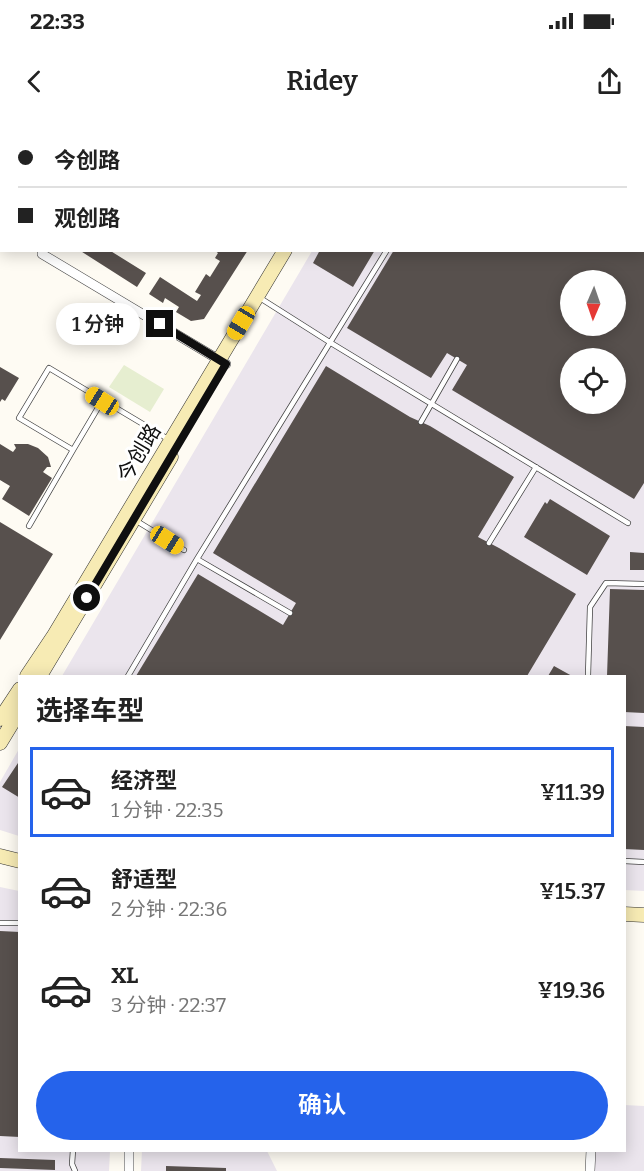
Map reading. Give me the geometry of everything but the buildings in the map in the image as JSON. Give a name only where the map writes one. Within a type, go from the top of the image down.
[{"type":"main road","name":"今创路","points":[[261,298],[284,252]]},
{"type":"main road","name":"今创路","points":[[41,675],[135,520],[223,361],[261,298],[293,252]]},
{"type":"main road","name":"今创路","points":[[28,675],[53,637],[171,440],[223,361]]},
{"type":"main road","points":[[0,719],[18,692]]},
{"type":"main road","points":[[0,742],[18,713]]},
{"type":"main road","points":[[0,856],[18,860]]},
{"type":"main road","points":[[626,914],[644,915]]},
{"type":"street","points":[[42,254],[223,361]]},
{"type":"street","points":[[129,1152],[129,1171]]},
{"type":"street","points":[[590,1171],[591,1152]]},
{"type":"lane","points":[[129,675],[197,559],[386,252]]},
{"type":"lane","points":[[261,298],[628,523]]},
{"type":"lane","points":[[421,422],[457,359]]},
{"type":"lane","points":[[73,450],[19,418],[49,368],[171,440]]},
{"type":"lane","points":[[29,526],[102,401]]},
{"type":"lane","points":[[489,543],[536,467]]},
{"type":"lane","points":[[135,520],[184,550]]},
{"type":"lane","points":[[197,559],[290,613]]},
{"type":"lane","points":[[588,675],[590,607],[606,583],[644,584]]},
{"type":"lane","points":[[626,861],[644,862]]},
{"type":"lane","points":[[0,923],[18,924]]},
{"type":"lane","points":[[73,1152],[72,1164],[75,1171]]},
{"type":"shaded area","points":[[311,252],[644,252],[644,891],[626,890],[626,675],[63,675]]},
{"type":"shaded area","points":[[18,751],[18,836],[0,830],[0,782]]},
{"type":"shaded area","points":[[0,887],[18,891],[18,1152],[110,1152],[109,1171],[0,1171]]},
{"type":"shaded area","points":[[626,1105],[644,1106],[644,1171],[594,1171],[595,1152],[626,1152]]},
{"type":"shaded area","points":[[142,1152],[268,1152],[277,1171],[141,1171]]},
{"type":"green space","points":[[124,365],[164,389],[150,412],[109,387]]},
{"type":"route","points":[[87,598],[226,364],[160,324]]}]
